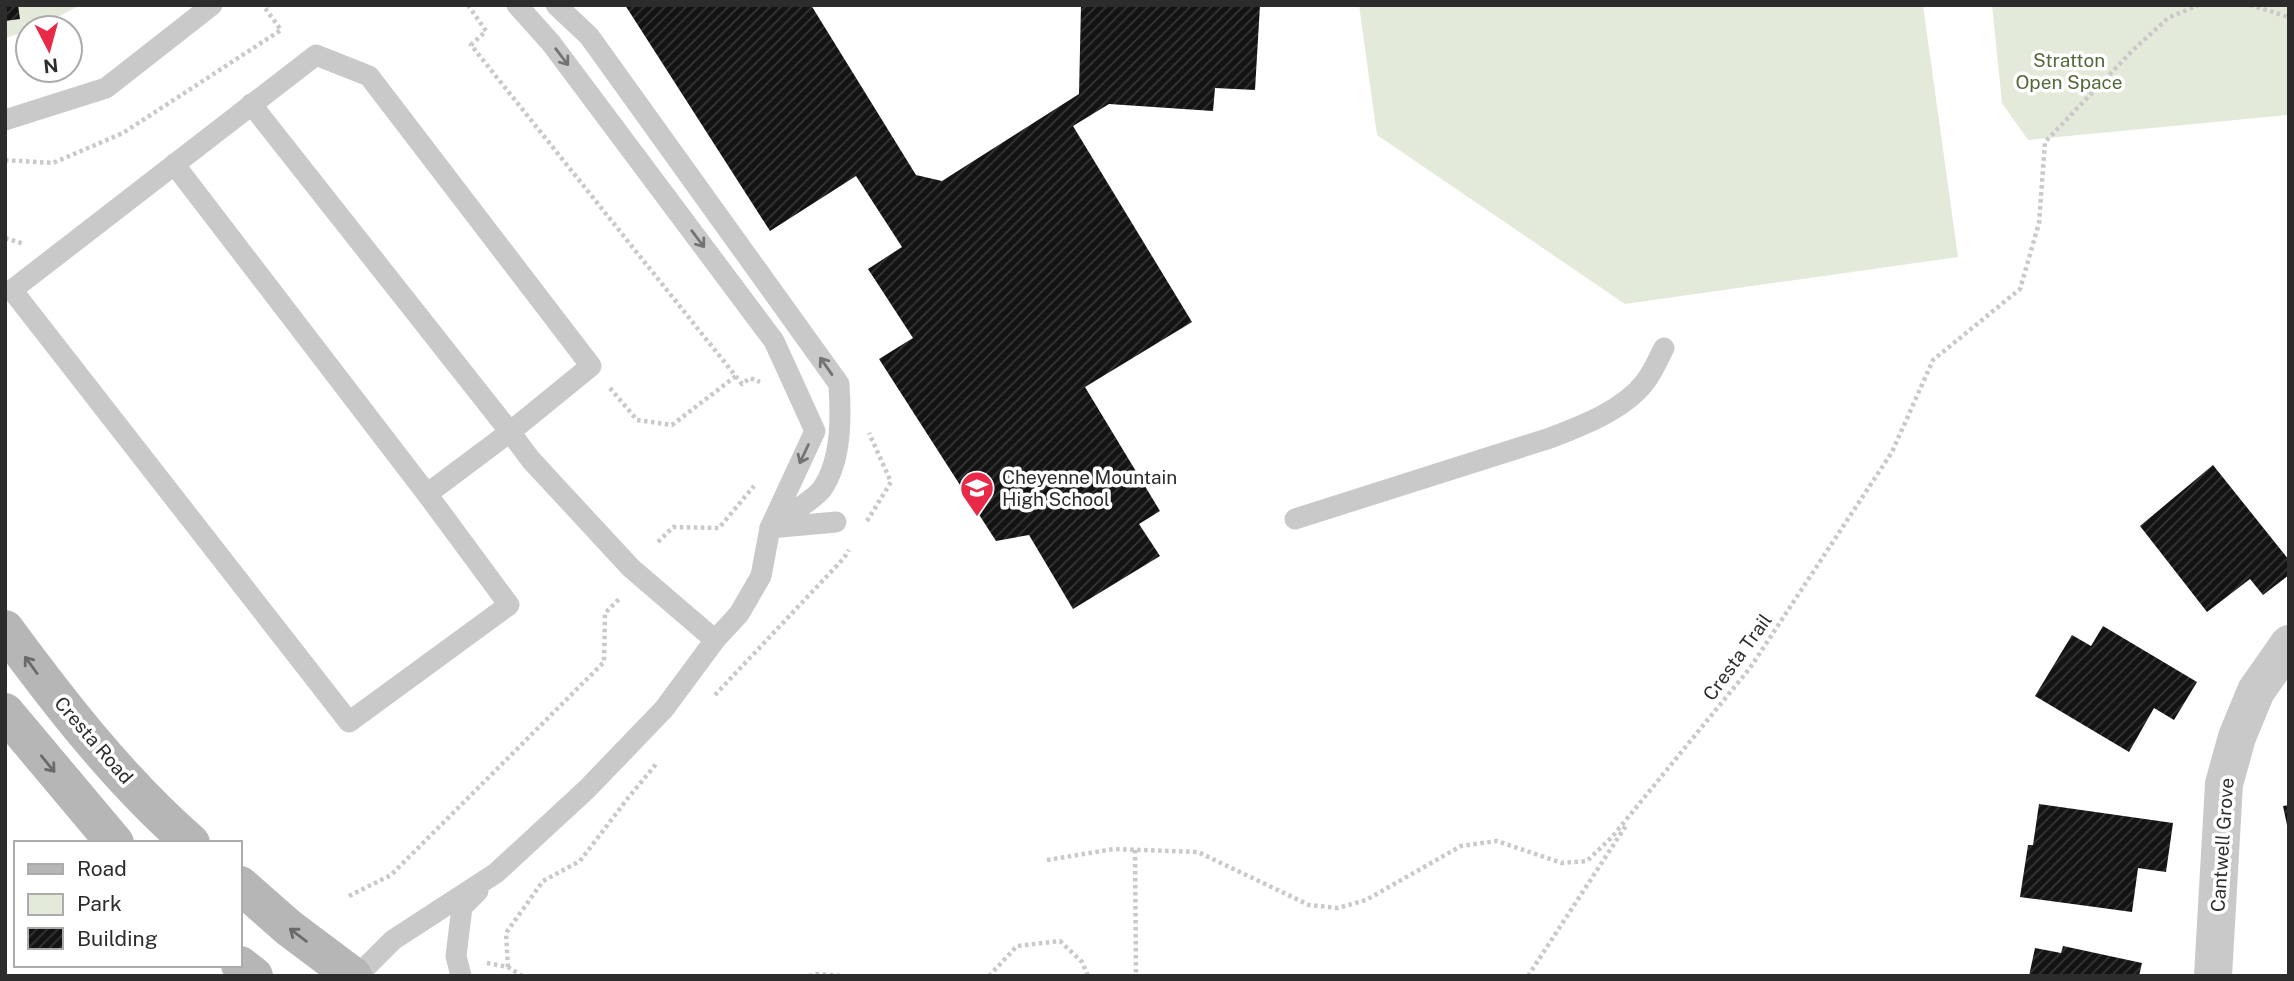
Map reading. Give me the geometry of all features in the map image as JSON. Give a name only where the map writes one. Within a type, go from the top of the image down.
[{"type":"main road","name":"Cresta Road","points":[[5,629],[44,682],[113,765],[189,841]]},
{"type":"main road","points":[[5,712],[113,841]]},
{"type":"main road","points":[[242,887],[289,928],[355,976]]},
{"type":"street","name":"Cantwell Grove","points":[[2213,976],[2224,784],[2256,691],[2289,645]]},
{"type":"lane","points":[[5,120],[106,88],[212,5]]},
{"type":"lane","points":[[461,976],[456,956],[462,907],[587,789],[664,709],[715,640],[739,614],[761,576],[770,528],[815,431],[774,341],[551,43],[517,5]]},
{"type":"lane","points":[[556,5],[589,36],[839,384],[842,421],[835,459],[821,490],[770,528]]},
{"type":"lane","points":[[174,164],[509,605],[349,722],[8,288],[316,55],[369,76],[592,366],[427,494]]},
{"type":"lane","points":[[251,104],[531,460],[631,568],[715,640]]},
{"type":"lane","points":[[1295,519],[1550,438],[1589,423],[1619,405],[1644,384],[1664,348]]},
{"type":"lane","points":[[770,528],[836,522]]},
{"type":"lane","points":[[355,976],[393,940],[496,873]]},
{"type":"path","points":[[5,160],[53,163],[123,133],[281,30],[265,8],[269,5]]},
{"type":"path","points":[[468,5],[486,31],[471,45],[742,384],[750,378],[768,386]]},
{"type":"path","name":"Cresta Trail","points":[[1047,860],[1114,849],[1198,852],[1309,905],[1338,908],[1366,900],[1461,846],[1497,841],[1562,863],[1587,861],[1640,804],[1750,668],[1892,452],[1933,360],[2020,289],[2039,223],[2045,142],[2133,50],[2168,18],[2198,5]]},
{"type":"path","points":[[2250,5],[2289,17]]},
{"type":"path","points":[[5,238],[29,246]]},
{"type":"path","points":[[592,366],[637,420],[672,425],[736,376]]},
{"type":"path","points":[[860,531],[891,482],[864,422]]},
{"type":"path","points":[[658,542],[673,527],[719,528],[758,482]]},
{"type":"path","points":[[715,696],[844,558],[855,540]]},
{"type":"path","points":[[349,896],[391,876],[604,662],[605,613],[619,599]]},
{"type":"path","points":[[508,967],[506,933],[543,881],[580,861],[662,757]]},
{"type":"path","points":[[1528,976],[1640,804]]},
{"type":"path","points":[[1135,850],[1136,976]]},
{"type":"path","points":[[989,976],[1017,946],[1059,942],[1082,962],[1088,976]]},
{"type":"path","points":[[809,976],[842,976]]},
{"type":"green space","points":[[5,5],[80,5],[64,14],[14,14],[14,35],[5,38]]},
{"type":"green space","points":[[1359,5],[1923,5],[1958,257],[1625,304],[1377,135]]},
{"type":"green space","name":"Stratton Open Space","points":[[1992,5],[2289,5],[2289,115],[2028,140],[2002,103]]},
{"type":"building","points":[[5,5],[18,5],[19,14],[14,14],[14,20],[5,21]]},
{"type":"building","points":[[625,5],[811,5],[916,175],[942,181],[1079,94],[1081,5],[1260,5],[1255,90],[1215,88],[1213,111],[1109,104],[1073,126],[1192,322],[1085,387],[1160,511],[1139,524],[1160,556],[1073,609],[1029,535],[996,541],[879,359],[913,338],[868,269],[902,247],[856,176],[770,231]]},
{"type":"building","points":[[2213,465],[2289,560],[2289,575],[2263,595],[2250,579],[2207,612],[2140,526]]},
{"type":"building","points":[[2103,626],[2197,682],[2174,720],[2154,708],[2129,752],[2035,696],[2072,635],[2091,646]]},
{"type":"building","points":[[2039,804],[2173,823],[2166,872],[2138,868],[2132,912],[2020,897],[2028,845],[2033,845]]},
{"type":"building","points":[[2289,805],[2289,829],[2288,830],[2283,806]]},
{"type":"building","points":[[2063,946],[2142,963],[2139,976],[2029,976],[2035,948],[2061,953]]},
{"type":"place","name":"Cheyenne Mountain High School","points":[[977,518]]}]
